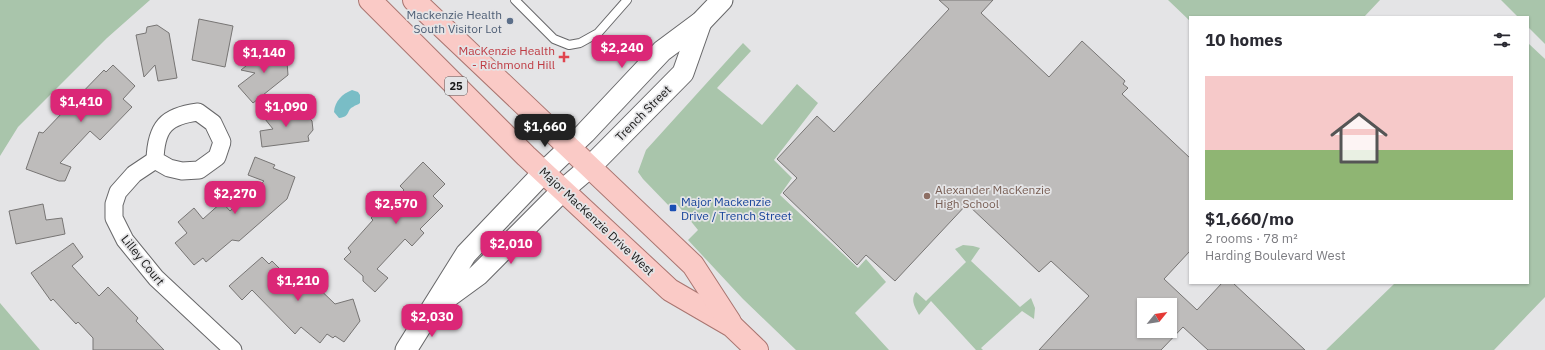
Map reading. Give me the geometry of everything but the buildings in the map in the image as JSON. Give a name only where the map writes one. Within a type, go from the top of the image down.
[{"type":"main road","name":"Major MacKenzie Drive West","points":[[370,0],[521,151],[670,290],[732,326]]},
{"type":"main road","name":"Major MacKenzie Drive West","points":[[414,0],[693,265],[732,326],[757,350]]},
{"type":"street","name":"Trench Street","points":[[432,309],[466,254],[662,51],[701,22],[722,0]]},
{"type":"street","name":"Trench Street","points":[[432,309],[478,274],[563,190],[590,167],[684,73],[701,22]]},
{"type":"street","name":"Lilley Court","points":[[155,160],[134,174],[118,192],[114,204],[114,218],[125,240],[156,278],[234,350]]},
{"type":"street","points":[[406,350],[422,322],[432,309]]},
{"type":"lane","points":[[515,0],[554,39],[569,45],[580,43],[598,33],[627,0]]},
{"type":"green space","points":[[0,0],[150,0],[107,38],[18,127],[0,156]]},
{"type":"green space","points":[[1168,0],[1380,0],[1365,16],[1189,16],[1189,20]]},
{"type":"green space","points":[[1501,0],[1545,0],[1545,44],[1529,28],[1529,16],[1517,16]]},
{"type":"green space","points":[[743,43],[751,51],[717,88],[762,125],[797,84],[818,103],[774,160],[792,178],[780,195],[858,268],[866,259],[886,282],[855,313],[889,350],[796,350],[743,299],[688,240],[698,230],[676,203],[671,208],[638,172],[646,150]]},
{"type":"green space","points":[[1529,44],[1545,59],[1545,297],[1494,350],[1326,350],[1394,284],[1529,284]]},
{"type":"green space","points":[[963,245],[980,248],[971,261],[1020,307],[1031,298],[1035,308],[1034,319],[1022,311],[981,348],[983,350],[976,350],[931,301],[919,315],[913,301],[916,292],[926,301],[966,262],[955,249]]},
{"type":"green space","points":[[0,303],[40,350],[0,350]]},
{"type":"water","points":[[352,90],[358,92],[360,95],[360,103],[351,108],[347,115],[339,118],[334,112],[337,101]]},
{"type":"place","name":"Mackenzie Health South Visitor Lot","points":[[510,21]]},
{"type":"place","name":"MacKenzie Health - Richmond Hill","points":[[564,57]]},
{"type":"place","name":"Alexander MacKenzie High School","points":[[927,196]]},
{"type":"place","name":"Major Mackenzie Drive / Trench Street","points":[[673,208]]}]
